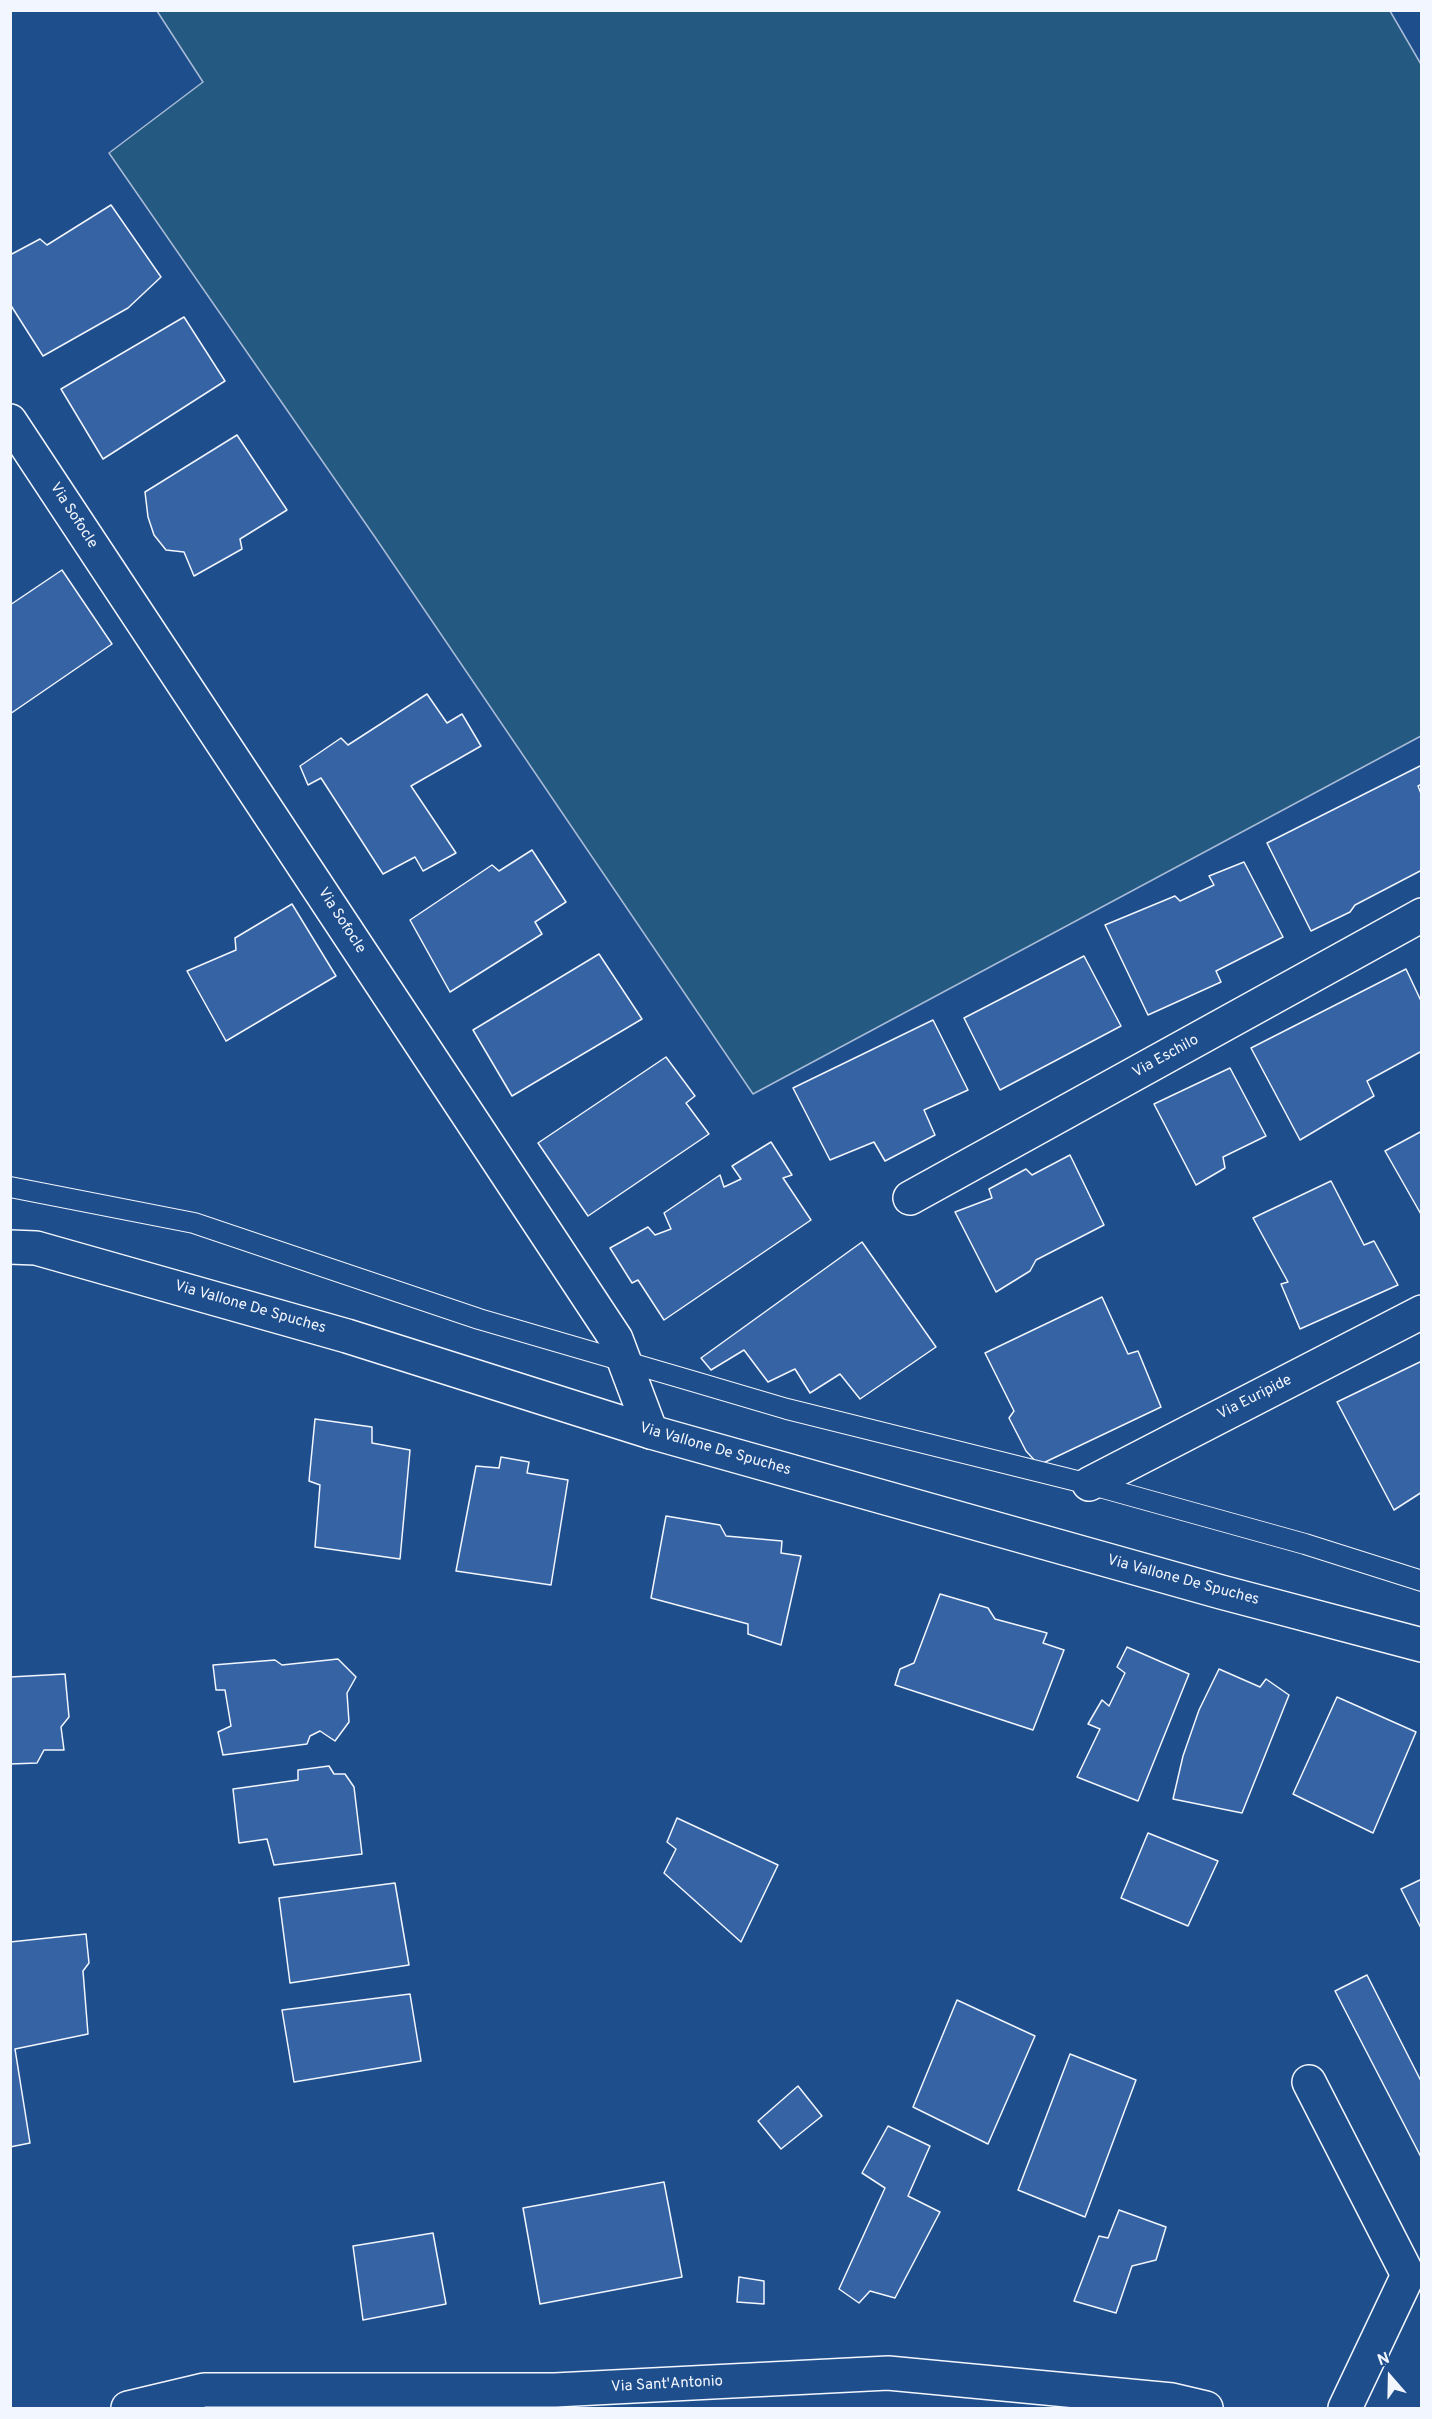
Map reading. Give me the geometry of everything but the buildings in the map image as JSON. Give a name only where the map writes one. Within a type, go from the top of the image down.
[{"type":"street","name":"Via Sofocle","points":[[10,421],[609,1329],[625,1362],[651,1432]]},
{"type":"street","name":"Via Eschilo","points":[[910,1198],[1422,915]]},
{"type":"street","name":"Via Vallone De Spuches","points":[[10,1247],[36,1248],[195,1292],[347,1336],[651,1432],[1221,1592],[1422,1645]]},
{"type":"street","name":"Via Euripide","points":[[1089,1484],[1422,1312]]},
{"type":"street","points":[[1309,2082],[1407,2275],[1345,2409]]},
{"type":"street","name":"Via Sant'Antonio","points":[[128,2409],[204,2390],[555,2390],[888,2373],[1172,2400],[1206,2409]]},
{"type":"lane","points":[[10,1188],[194,1223],[479,1319],[625,1362],[787,1408],[1089,1484],[1305,1544],[1422,1581]]},
{"type":"shaded area","points":[[157,11],[1390,11],[1422,66],[1421,736],[753,1094],[377,540],[109,153],[203,82]]}]
